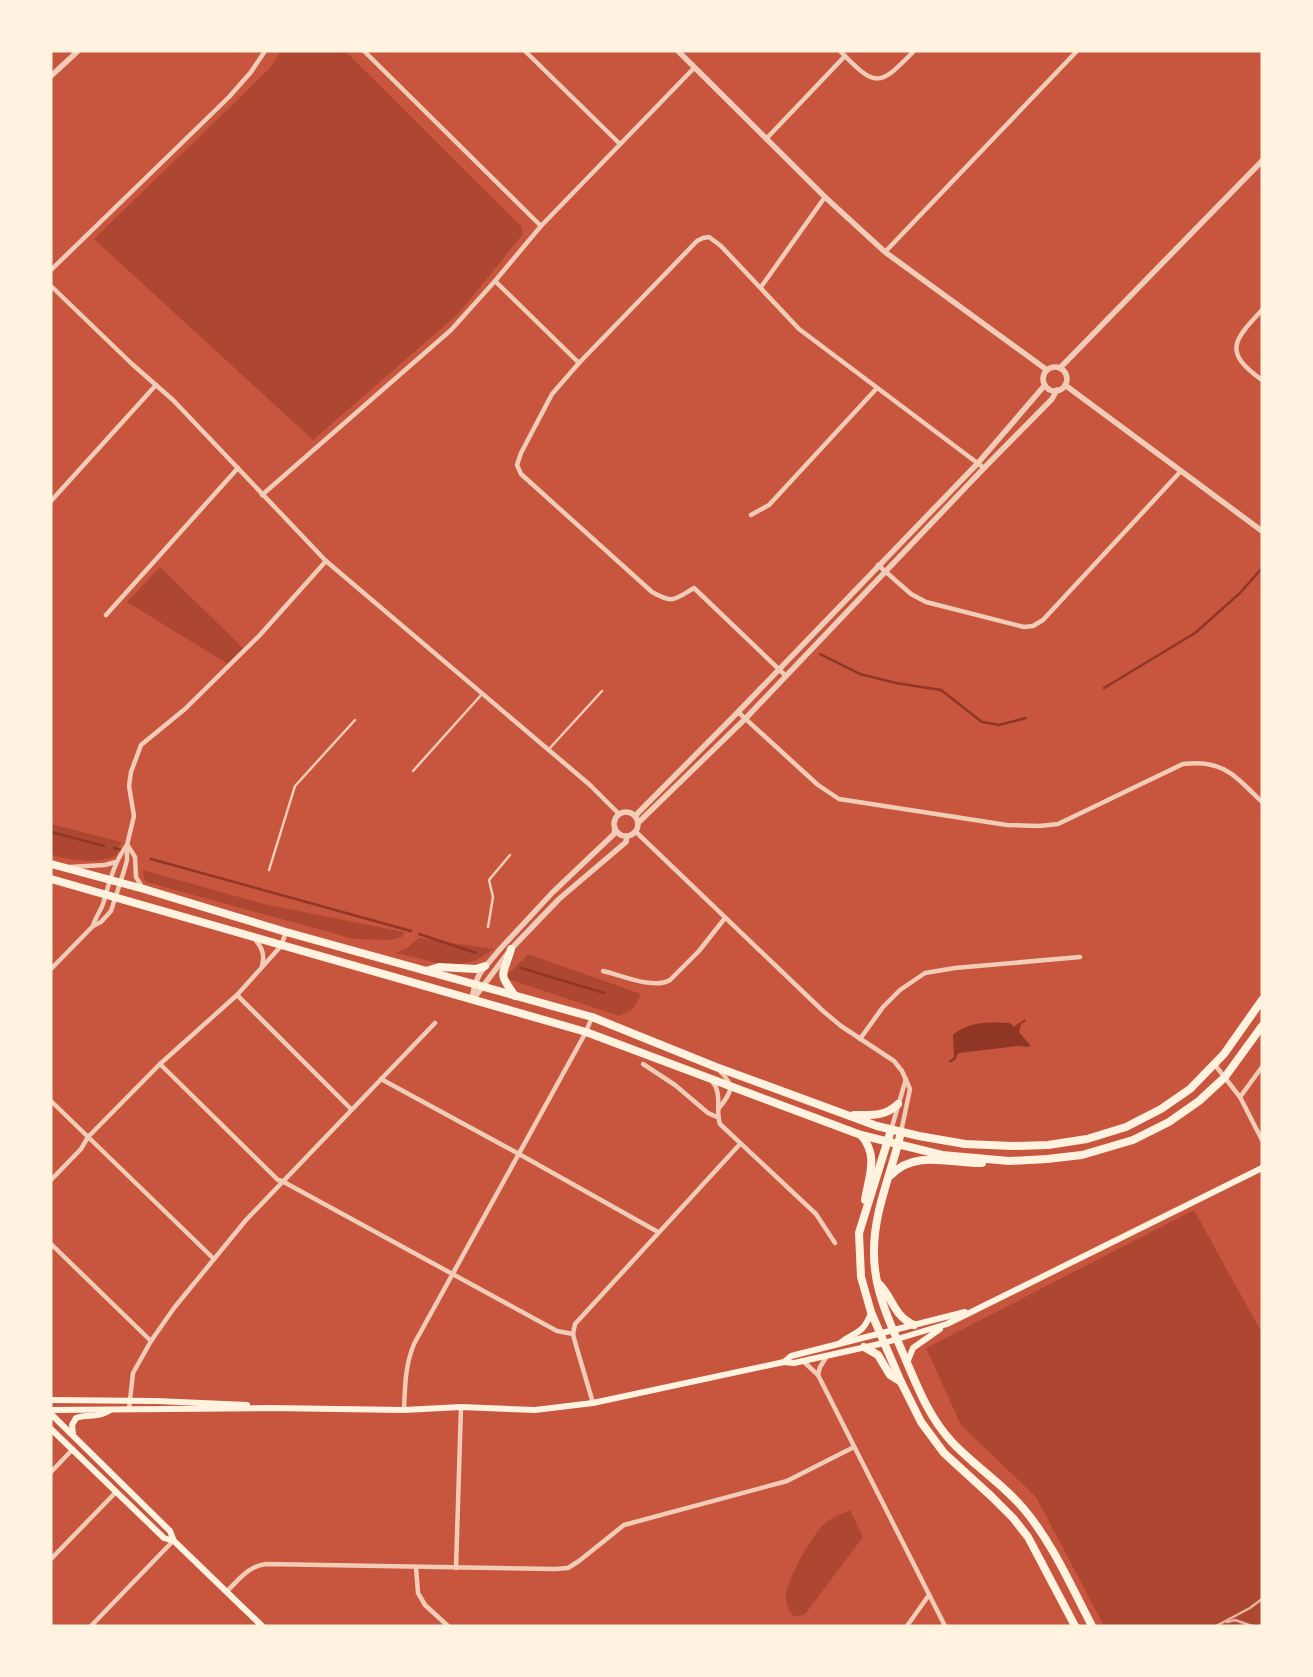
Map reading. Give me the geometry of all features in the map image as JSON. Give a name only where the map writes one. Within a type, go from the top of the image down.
[{"type":"main road","points":[[51,864],[592,1018],[847,1116],[891,1130],[947,1141],[987,1145],[1033,1146],[1087,1139],[1113,1132],[1162,1110],[1190,1089],[1215,1065],[1235,1040],[1262,1000]]},
{"type":"main road","points":[[51,879],[586,1032],[861,1135],[942,1155],[1009,1161]]},
{"type":"main road","points":[[511,949],[502,974],[503,980],[515,996]]},
{"type":"main road","points":[[426,971],[439,967],[468,969],[485,966]]},
{"type":"main road","points":[[889,1177],[899,1167],[926,1159],[968,1163],[1047,1160],[1082,1155],[1133,1140],[1169,1122],[1199,1101],[1225,1077],[1262,1026]]},
{"type":"main road","points":[[847,1116],[879,1115],[890,1111],[898,1104]]},
{"type":"main road","points":[[859,1234],[891,1130]]},
{"type":"main road","points":[[901,1132],[881,1202],[875,1233],[874,1255],[877,1282],[884,1306],[925,1404],[937,1424],[964,1454],[1022,1506],[1051,1548],[1092,1626]]},
{"type":"main road","points":[[861,1135],[868,1144],[872,1167],[859,1234],[861,1277],[865,1295],[880,1334],[921,1422],[944,1453],[1013,1518],[1028,1538],[1075,1626]]},
{"type":"main road","points":[[907,1362],[913,1348],[947,1324],[1261,1171]]},
{"type":"main road","points":[[877,1282],[885,1289],[896,1312],[903,1319],[914,1325]]},
{"type":"main road","points":[[784,1362],[792,1356],[978,1308]]},
{"type":"main road","points":[[837,1345],[859,1332],[871,1313]]},
{"type":"main road","points":[[51,1410],[270,1408],[404,1410],[460,1407],[535,1410],[593,1403],[784,1362],[794,1363],[897,1339],[947,1324]]},
{"type":"main road","points":[[864,1347],[878,1355],[890,1375],[901,1382]]},
{"type":"main road","points":[[51,1400],[130,1400],[236,1404],[270,1408]]},
{"type":"main road","points":[[73,1435],[72,1425],[76,1418],[100,1416],[110,1410]]},
{"type":"main road","points":[[51,1414],[170,1531],[174,1540],[262,1626]]},
{"type":"main road","points":[[51,1428],[164,1538],[174,1540]]},
{"type":"street","points":[[51,76],[78,51]]},
{"type":"street","points":[[51,270],[229,97],[252,72],[266,51]]},
{"type":"street","points":[[364,51],[541,226]]},
{"type":"street","points":[[525,51],[620,144]]},
{"type":"street","points":[[678,51],[825,197],[885,252],[1047,370]]},
{"type":"street","points":[[840,51],[865,75],[881,79],[890,75],[914,51]]},
{"type":"street","points":[[885,252],[1077,51]]},
{"type":"street","points":[[766,139],[845,56]]},
{"type":"street","points":[[262,495],[451,330],[541,226],[694,68]]},
{"type":"street","points":[[1060,368],[1262,161]]},
{"type":"street","points":[[761,288],[825,197]]},
{"type":"street","points":[[786,676],[694,588],[675,599],[666,600],[652,592],[521,474],[517,465],[521,453],[545,406],[552,394],[579,363],[697,241],[709,237],[721,246],[799,329],[984,468]]},
{"type":"street","points":[[495,281],[579,363]]},
{"type":"street","points":[[51,286],[132,364],[173,400],[326,561],[590,786],[619,814]]},
{"type":"street","points":[[1262,310],[1242,331],[1236,343],[1238,358],[1246,368],[1262,380]]},
{"type":"street","points":[[1057,390],[1049,389],[1045,385],[1043,376],[1047,370],[1053,367],[1060,368],[1066,375],[1065,385]]},
{"type":"street","points":[[51,501],[156,385]]},
{"type":"street","points":[[635,816],[978,463],[1045,385]]},
{"type":"street","points":[[472,1000],[484,987],[511,949],[559,899],[626,842],[627,836],[635,831],[638,824],[746,718],[1052,399],[1057,390],[1065,385]]},
{"type":"street","points":[[1065,385],[1262,531]]},
{"type":"street","points":[[751,515],[768,504],[877,388]]},
{"type":"street","points":[[106,615],[238,468]]},
{"type":"street","points":[[878,565],[911,594],[926,602],[1024,627],[1033,626],[1043,620],[1181,471]]},
{"type":"street","points":[[51,969],[93,926],[101,922],[111,911],[128,860],[127,845],[134,816],[129,786],[131,772],[140,745],[185,709],[259,636],[326,561]]},
{"type":"street","points":[[738,712],[818,785],[839,798],[849,800],[1007,825],[1039,826],[1058,824],[1183,764],[1196,762],[1208,763],[1230,773],[1262,802]]},
{"type":"street","points":[[472,1000],[475,984],[485,966],[552,893],[614,834],[615,819],[619,814],[627,812],[635,816],[638,824]]},
{"type":"street","points":[[615,828],[618,833],[627,836]]},
{"type":"street","points":[[635,831],[823,1012],[894,1061],[910,1089],[901,1132]]},
{"type":"street","points":[[93,926],[111,881],[118,857],[127,845]]},
{"type":"street","points":[[127,845],[135,857],[136,877],[144,889]]},
{"type":"street","points":[[66,868],[105,866],[116,862]]},
{"type":"street","points":[[603,970],[654,984],[665,983],[699,950],[725,918]]},
{"type":"street","points":[[51,1180],[81,1149],[88,1137],[160,1064],[237,994],[281,946],[286,932]]},
{"type":"street","points":[[255,938],[262,949],[264,958],[262,967]]},
{"type":"street","points":[[860,1039],[883,1006],[907,983],[924,973],[955,968],[1080,957]]},
{"type":"street","points":[[237,994],[351,1109]]},
{"type":"street","points":[[404,1410],[405,1373],[408,1358],[414,1344],[592,1018]]},
{"type":"street","points":[[130,1409],[133,1373],[151,1341],[174,1308],[246,1220],[435,1023]]},
{"type":"street","points":[[160,1064],[278,1180],[453,1273],[557,1331],[573,1334]]},
{"type":"street","points":[[643,1064],[675,1085],[708,1113],[718,1116]]},
{"type":"street","points":[[1215,1065],[1240,1098],[1262,1140]]},
{"type":"street","points":[[716,1067],[730,1081],[732,1087],[718,1110]]},
{"type":"street","points":[[1240,1098],[1262,1067]]},
{"type":"street","points":[[381,1079],[658,1232]]},
{"type":"street","points":[[710,1079],[715,1084],[720,1100],[718,1110],[720,1124],[816,1214],[835,1243]]},
{"type":"street","points":[[891,1130],[906,1079]]},
{"type":"street","points":[[51,1101],[214,1259]]},
{"type":"street","points":[[593,1403],[573,1334],[575,1324],[740,1144]]},
{"type":"street","points":[[51,1244],[151,1341]]},
{"type":"street","points":[[818,1375],[822,1361],[827,1356]]},
{"type":"street","points":[[803,1361],[818,1375],[944,1626]]},
{"type":"street","points":[[456,1568],[460,1407]]},
{"type":"street","points":[[227,1591],[250,1568],[258,1565],[568,1568],[624,1525],[787,1481],[854,1447]]},
{"type":"street","points":[[51,1472],[73,1449]]},
{"type":"street","points":[[51,1559],[116,1492]]},
{"type":"street","points":[[91,1626],[174,1540]]},
{"type":"street","points":[[416,1567],[418,1593],[425,1605],[448,1626]]},
{"type":"street","points":[[907,1626],[929,1595]]},
{"type":"lane","points":[[548,750],[602,691]]},
{"type":"lane","points":[[413,771],[482,694]]},
{"type":"lane","points":[[269,870],[295,786],[355,720]]},
{"type":"lane","points":[[488,927],[493,897],[490,880],[510,855]]},
{"type":"shaded area","points":[[281,51],[345,51],[521,226],[523,234],[458,314],[313,440],[94,239],[269,69]]},
{"type":"shaded area","points":[[160,567],[243,648],[228,664],[127,602]]},
{"type":"shaded area","points":[[51,824],[121,842],[116,856],[92,861],[51,855]]},
{"type":"shaded area","points":[[143,870],[264,904],[404,932],[402,937],[391,940],[354,939],[146,882]]},
{"type":"shaded area","points":[[419,938],[494,949],[475,961],[451,966],[395,953],[407,948]]},
{"type":"shaded area","points":[[528,954],[641,994],[633,1009],[619,1016],[505,978]]},
{"type":"shaded area","points":[[1025,1019],[1026,1021],[1021,1024],[1019,1032],[1030,1045],[1029,1047],[1017,1046],[959,1053],[956,1059],[950,1063],[949,1061],[954,1057],[953,1035],[959,1030],[973,1025],[988,1023],[1010,1023],[1014,1027]]},
{"type":"shaded area","points":[[1194,1210],[1262,1333],[1262,1626],[1104,1626],[1036,1497],[961,1425],[926,1348]]},
{"type":"shaded area","points":[[850,1510],[863,1537],[805,1614],[795,1617],[788,1608],[786,1596],[790,1580],[800,1559],[823,1525]]},
{"type":"waterway","points":[[1104,688],[1195,633],[1240,593],[1262,568]]},
{"type":"waterway","points":[[820,654],[860,674],[896,683],[941,690],[982,722],[999,725],[1026,718]]},
{"type":"waterway","points":[[51,832],[104,846]]},
{"type":"waterway","points":[[114,848],[121,850]]},
{"type":"waterway","points":[[151,859],[411,931]]},
{"type":"waterway","points":[[419,934],[476,953]]},
{"type":"waterway","points":[[521,968],[604,993]]},
{"type":"railway","points":[[1216,1626],[1250,1608],[1262,1599]]},
{"type":"railway","points":[[1227,1622],[1235,1620],[1252,1626]]}]
